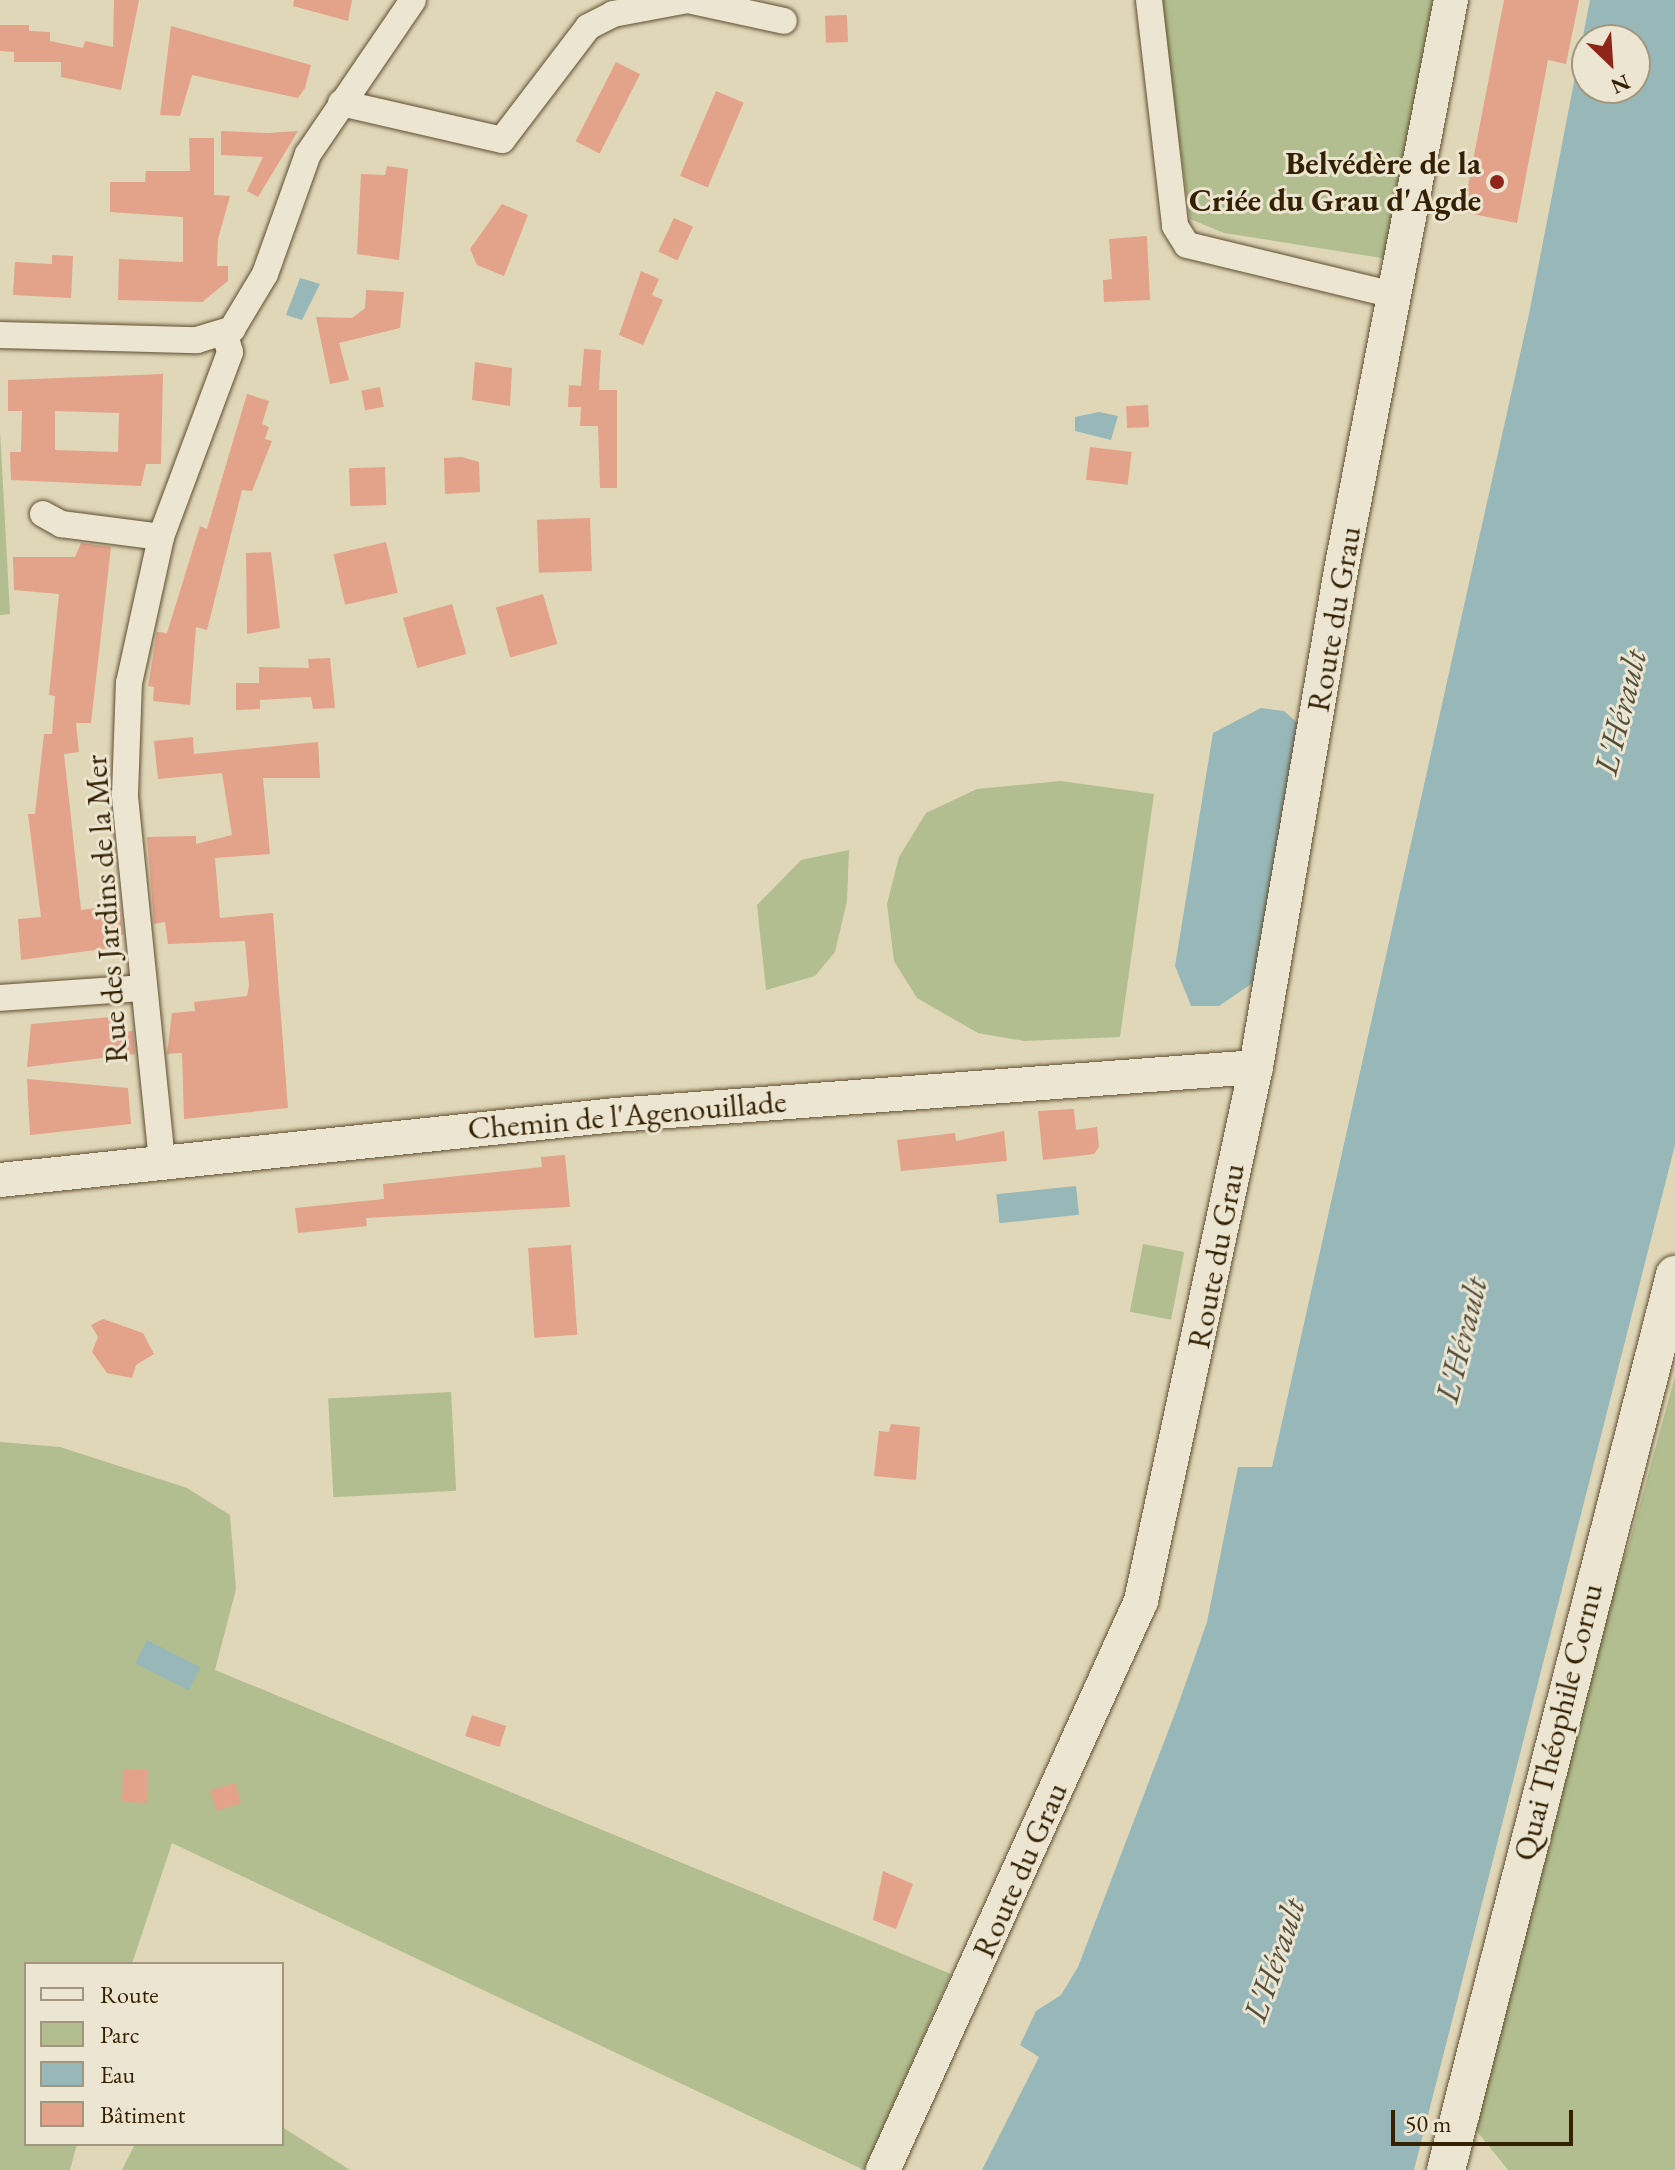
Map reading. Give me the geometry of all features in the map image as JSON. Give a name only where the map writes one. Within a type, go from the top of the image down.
[{"type":"main road","name":"Quai Théophile Cornu","points":[[1446,2170],[1675,1275]]},
{"type":"street","points":[[0,335],[197,340],[225,334],[247,311],[308,154],[413,0]]},
{"type":"street","points":[[341,103],[502,140],[588,27],[613,14],[688,0],[784,21]]},
{"type":"street","points":[[1149,0],[1175,226],[1187,245],[1205,254],[1328,275],[1393,295]]},
{"type":"street","name":"Route du Grau","points":[[883,2170],[1141,1601],[1256,1067],[1393,295],[1451,0]]},
{"type":"street","name":"Rue des Jardins de la Mer","points":[[162,1161],[143,988],[125,758],[138,625],[161,537],[230,352],[225,334]]},
{"type":"street","points":[[43,514],[61,524],[161,537]]},
{"type":"street","points":[[0,998],[143,988]]},
{"type":"street","name":"Chemin de l'Agenouillade","points":[[0,1180],[615,1115],[1256,1067]]},
{"type":"green space","points":[[1160,0],[1433,0],[1388,259],[1224,233],[1190,219]]},
{"type":"green space","points":[[0,430],[10,614],[0,615]]},
{"type":"green space","points":[[1061,781],[1154,794],[1120,1037],[1024,1041],[978,1033],[917,998],[894,961],[887,904],[899,857],[926,813],[977,789]]},
{"type":"green space","points":[[849,850],[847,901],[835,952],[815,976],[766,990],[757,905],[801,860]]},
{"type":"green space","points":[[1143,1244],[1184,1252],[1171,1320],[1130,1312]]},
{"type":"green space","points":[[1675,1376],[1675,2170],[1508,2170],[1476,2130],[1595,1637],[1628,1548]]},
{"type":"green space","points":[[451,1392],[456,1491],[333,1497],[328,1398]]},
{"type":"green space","points":[[0,1442],[60,1447],[187,1488],[230,1515],[236,1589],[215,1670],[951,1974],[864,2170],[172,1843],[133,1962],[24,1962],[24,2146],[76,2146],[70,2170],[0,2170]]},
{"type":"green space","points":[[284,2128],[350,2170],[122,2170],[134,2146],[284,2146]]},
{"type":"water","name":"L'Hérault","points":[[1590,0],[1675,0],[1675,1145],[1414,2170],[982,2170],[1039,2057],[1020,2045],[1036,2011],[1061,1995],[1078,1967],[1177,1708],[1207,1622],[1238,1467],[1272,1467],[1529,314],[1571,98],[1571,104],[1651,104],[1651,24],[1585,24]]},
{"type":"water","points":[[300,278],[320,284],[302,320],[286,315]]},
{"type":"water","points":[[1099,412],[1118,416],[1111,440],[1075,431],[1075,417]]},
{"type":"water","points":[[1261,708],[1284,711],[1302,727],[1254,982],[1219,1006],[1191,1006],[1175,966],[1213,733]]},
{"type":"water","points":[[1076,1186],[1079,1215],[999,1223],[996,1194]]},
{"type":"water","points":[[147,1640],[200,1667],[189,1690],[135,1663]]},
{"type":"building","points":[[114,0],[139,0],[121,90],[61,77],[61,62],[14,62],[14,52],[0,51],[0,25],[29,25],[29,31],[50,32],[50,41],[83,48],[85,41],[113,47]]},
{"type":"building","points":[[294,0],[352,0],[348,21],[293,6]]},
{"type":"building","points":[[1504,0],[1579,0],[1574,24],[1571,24],[1566,64],[1548,60],[1517,223],[1463,212]]},
{"type":"building","points":[[847,15],[848,42],[826,43],[825,16]]},
{"type":"building","points":[[171,26],[311,65],[305,88],[298,98],[192,75],[180,116],[160,115]]},
{"type":"building","points":[[616,62],[640,74],[600,154],[576,141]]},
{"type":"building","points":[[716,91],[744,103],[708,187],[680,176]]},
{"type":"building","points":[[221,131],[298,131],[258,197],[247,191],[263,157],[221,155]]},
{"type":"building","points":[[189,138],[214,138],[214,195],[230,196],[218,239],[217,266],[228,266],[228,281],[202,302],[118,300],[119,259],[183,262],[183,217],[110,212],[110,182],[145,182],[146,171],[190,171]]},
{"type":"building","points":[[387,166],[408,169],[399,260],[357,254],[361,174],[385,175]]},
{"type":"building","points":[[502,204],[528,215],[504,276],[477,265],[470,249]]},
{"type":"building","points":[[674,218],[693,227],[677,260],[658,252]]},
{"type":"building","points":[[1147,236],[1150,300],[1104,302],[1103,280],[1112,279],[1109,239]]},
{"type":"building","points":[[52,255],[73,256],[71,298],[13,295],[15,262],[52,264]]},
{"type":"building","points":[[641,271],[659,279],[652,295],[663,300],[643,345],[619,335]]},
{"type":"building","points":[[366,290],[404,292],[400,328],[339,343],[349,380],[330,384],[316,317],[352,318],[365,308]]},
{"type":"building","points":[[584,349],[601,350],[599,390],[617,390],[617,488],[600,488],[598,426],[580,426],[581,407],[568,407],[569,385],[581,386]]},
{"type":"building","points":[[475,362],[512,368],[510,406],[472,400]]},
{"type":"building","points":[[163,374],[161,464],[146,464],[141,486],[11,480],[10,452],[21,452],[22,411],[8,411],[8,380]],"holes":[[[55,411],[119,413],[118,452],[55,450]]]},
{"type":"building","points":[[380,387],[384,407],[365,410],[361,391]]},
{"type":"building","points":[[247,394],[269,401],[262,424],[269,427],[265,439],[272,441],[252,491],[242,490],[207,630],[196,627],[190,705],[153,701],[154,687],[148,686],[157,632],[167,633],[200,526],[207,529]]},
{"type":"building","points":[[1148,405],[1149,427],[1127,428],[1126,406]]},
{"type":"building","points":[[1090,447],[1132,452],[1128,485],[1086,480]]},
{"type":"building","points":[[462,457],[479,462],[480,492],[445,494],[444,458]]},
{"type":"building","points":[[385,467],[386,505],[350,506],[349,468]]},
{"type":"building","points":[[590,518],[592,571],[539,573],[537,520]]},
{"type":"building","points":[[386,542],[398,593],[345,605],[333,554]]},
{"type":"building","points":[[81,543],[111,547],[91,723],[76,723],[79,752],[64,754],[81,910],[120,905],[123,935],[109,936],[110,948],[21,960],[18,919],[41,917],[28,814],[35,814],[44,734],[52,734],[55,696],[49,695],[59,594],[14,590],[13,557],[75,557]]},
{"type":"building","points":[[271,552],[280,628],[247,634],[246,553]]},
{"type":"building","points":[[543,594],[557,644],[510,657],[496,608]]},
{"type":"building","points":[[452,604],[466,654],[417,668],[403,618]]},
{"type":"building","points":[[330,658],[335,708],[313,709],[311,697],[260,700],[260,709],[236,710],[236,683],[259,683],[259,667],[309,668],[308,659]]},
{"type":"building","points":[[193,737],[194,754],[318,742],[320,778],[263,778],[270,854],[215,858],[220,918],[273,913],[288,1108],[184,1119],[182,1053],[167,1054],[172,1013],[195,1011],[194,1002],[247,996],[249,985],[245,941],[168,944],[165,922],[154,924],[147,837],[196,836],[196,844],[232,835],[222,773],[158,779],[154,741]]},
{"type":"building","points":[[123,1016],[124,1032],[133,1031],[135,1054],[27,1067],[31,1024]]},
{"type":"building","points":[[27,1079],[128,1088],[131,1124],[30,1135]]},
{"type":"building","points":[[1074,1109],[1076,1130],[1097,1127],[1099,1147],[1094,1154],[1043,1160],[1038,1111]]},
{"type":"building","points":[[1004,1131],[1007,1161],[901,1171],[897,1140],[955,1133],[956,1141]]},
{"type":"building","points":[[565,1155],[570,1207],[366,1218],[367,1226],[298,1233],[295,1208],[384,1199],[383,1184],[542,1167],[541,1157]]},
{"type":"building","points":[[571,1245],[577,1335],[534,1338],[528,1248]]},
{"type":"building","points":[[103,1319],[143,1333],[154,1354],[136,1365],[132,1378],[107,1373],[92,1352],[98,1337],[91,1325]]},
{"type":"building","points":[[891,1424],[920,1427],[916,1480],[874,1476],[879,1431],[889,1432]]},
{"type":"building","points":[[472,1715],[506,1726],[499,1747],[465,1736]]},
{"type":"building","points":[[123,1769],[148,1770],[147,1803],[122,1802]]},
{"type":"building","points":[[235,1783],[241,1803],[216,1811],[210,1791]]},
{"type":"building","points":[[883,1871],[913,1884],[896,1929],[873,1920]]},
{"type":"place","name":"Belvédère de la Criée du Grau d'Agde","points":[[1497,182]]}]
